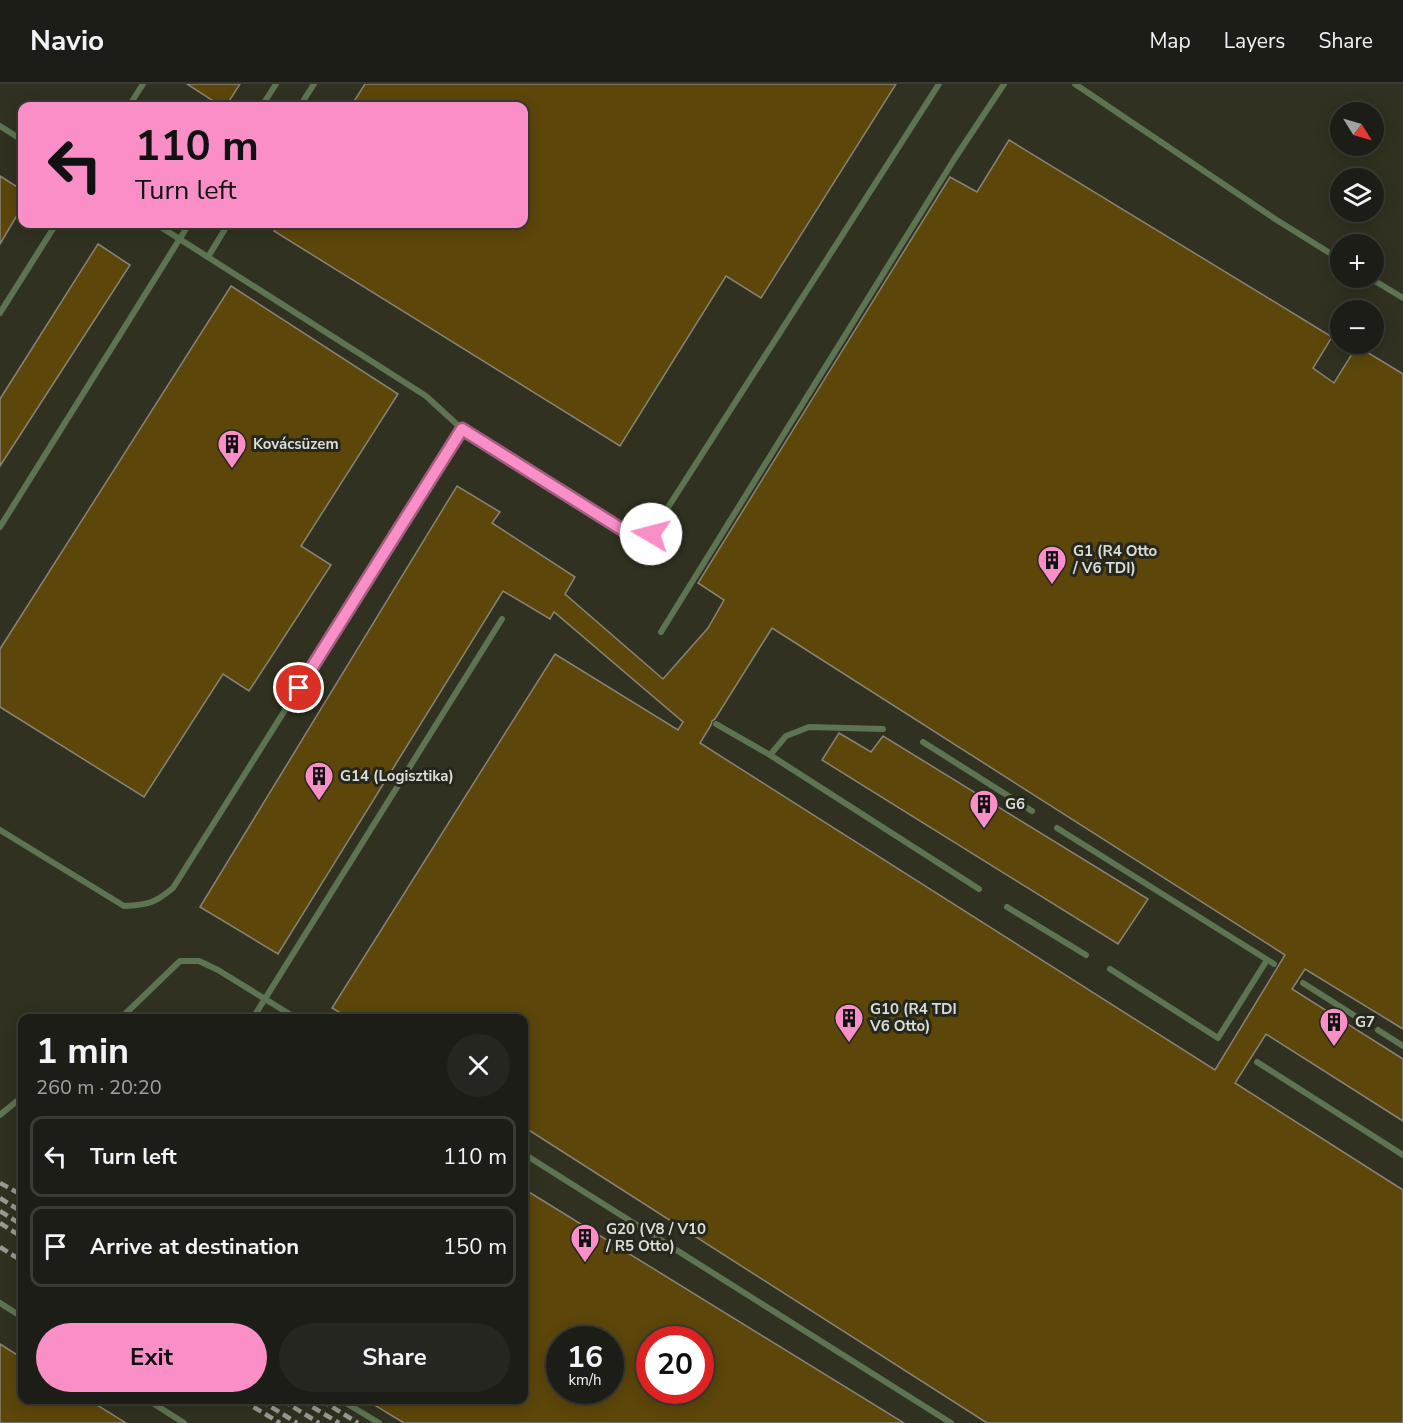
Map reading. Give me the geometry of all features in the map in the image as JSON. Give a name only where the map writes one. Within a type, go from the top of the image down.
[{"type":"lane","points":[[132,102],[143,84]]},
{"type":"lane","points":[[265,102],[276,84]]},
{"type":"lane","points":[[303,102],[314,84]]},
{"type":"lane","points":[[163,228],[426,396],[462,429],[634,537],[651,534],[939,84]]},
{"type":"lane","points":[[661,632],[955,158],[1004,84]]},
{"type":"lane","points":[[1075,84],[1275,219],[1330,253]]},
{"type":"lane","points":[[0,126],[18,137]]},
{"type":"lane","points":[[0,313],[53,228]]},
{"type":"lane","points":[[0,527],[186,228]]},
{"type":"lane","points":[[208,256],[226,228]]},
{"type":"lane","points":[[1384,286],[1403,298]]},
{"type":"lane","points":[[0,830],[124,906],[143,905],[158,900],[173,888],[462,429]]},
{"type":"lane","points":[[256,1014],[502,620]]},
{"type":"lane","points":[[716,724],[770,755],[979,889]]},
{"type":"lane","points":[[770,755],[786,736],[809,727],[883,729]]},
{"type":"lane","points":[[923,742],[1032,811]]},
{"type":"lane","points":[[1058,828],[1274,964]]},
{"type":"lane","points":[[1007,907],[1086,955]]},
{"type":"lane","points":[[1110,969],[1218,1038],[1267,960]]},
{"type":"lane","points":[[125,1014],[180,961],[199,961],[218,970],[290,1014]]},
{"type":"lane","points":[[1303,983],[1355,1016]]},
{"type":"lane","points":[[1378,1030],[1403,1046]]},
{"type":"lane","points":[[1257,1062],[1403,1155]]},
{"type":"lane","points":[[2,1114],[18,1100]]},
{"type":"lane","points":[[528,1157],[951,1423]]},
{"type":"lane","points":[[0,1303],[18,1314]]},
{"type":"lane","points":[[154,1404],[184,1423]]},
{"type":"lane","points":[[348,1404],[379,1423]]},
{"type":"shaded area","points":[[0,84],[1403,84],[1403,1423],[0,1423]]},
{"type":"building","points":[[187,84],[240,84],[229,102],[215,102]]},
{"type":"building","points":[[365,84],[896,84],[761,298],[726,276],[620,446],[274,231],[276,228],[528,228],[528,102],[354,102]]},
{"type":"building","points":[[1009,140],[1330,336],[1330,340],[1313,368],[1334,383],[1352,354],[1370,354],[1403,374],[1403,1029],[1305,969],[1292,989],[1403,1059],[1403,1121],[1266,1034],[1235,1083],[1403,1190],[1403,1423],[987,1423],[528,1130],[528,1014],[342,1014],[332,1008],[555,654],[678,730],[683,722],[554,612],[550,619],[503,591],[278,954],[200,907],[457,486],[500,512],[492,523],[575,577],[565,594],[663,679],[708,628],[724,600],[698,583],[950,177],[977,192]],"holes":[[[772,628],[1285,955],[1215,1070],[700,743]]]},
{"type":"building","points":[[0,176],[18,187],[18,214],[0,244]]},
{"type":"building","points":[[98,244],[130,265],[0,466],[0,399]]},
{"type":"building","name":"Kovácsüzem","points":[[231,286],[398,394],[301,546],[331,565],[249,691],[223,674],[144,797],[0,707],[0,649]]},
{"type":"building","name":"G6","points":[[839,733],[871,752],[883,736],[1148,899],[1118,944],[822,760]]},
{"type":"building","name":"G20 (V8 / V10 / R5 Otto)","points":[[528,1191],[904,1423],[404,1423],[373,1404],[528,1404]]},
{"type":"building","points":[[0,1344],[18,1355],[18,1404],[95,1404],[126,1423],[0,1423]]},
{"type":"railway","points":[[0,1183],[18,1193]]},
{"type":"railway","points":[[0,1198],[18,1209]]},
{"type":"railway","points":[[0,1211],[18,1222]]},
{"type":"railway","points":[[0,1223],[18,1234]]},
{"type":"railway","points":[[0,1247],[18,1258]]},
{"type":"railway","points":[[249,1404],[280,1423]]},
{"type":"railway","points":[[266,1404],[297,1423]]},
{"type":"railway","points":[[288,1404],[319,1423]]},
{"type":"railway","points":[[308,1404],[339,1423]]},
{"type":"railway","points":[[327,1404],[358,1423]]},
{"type":"place","name":"Kovácsüzem","points":[[232,470]]},
{"type":"place","name":"G1 (R4 Otto / V6 TDI)","points":[[1052,586]]},
{"type":"place","name":"G14 (Logisztika)","points":[[319,802]]},
{"type":"place","name":"G6","points":[[984,830]]},
{"type":"place","name":"G10 (R4 TDI V6 Otto)","points":[[849,1044]]},
{"type":"place","name":"G7","points":[[1334,1048]]},
{"type":"place","name":"G20 (V8 / V10 / R5 Otto)","points":[[585,1264]]},
{"type":"route","points":[[299,688],[462,429],[634,537],[651,534]]}]
